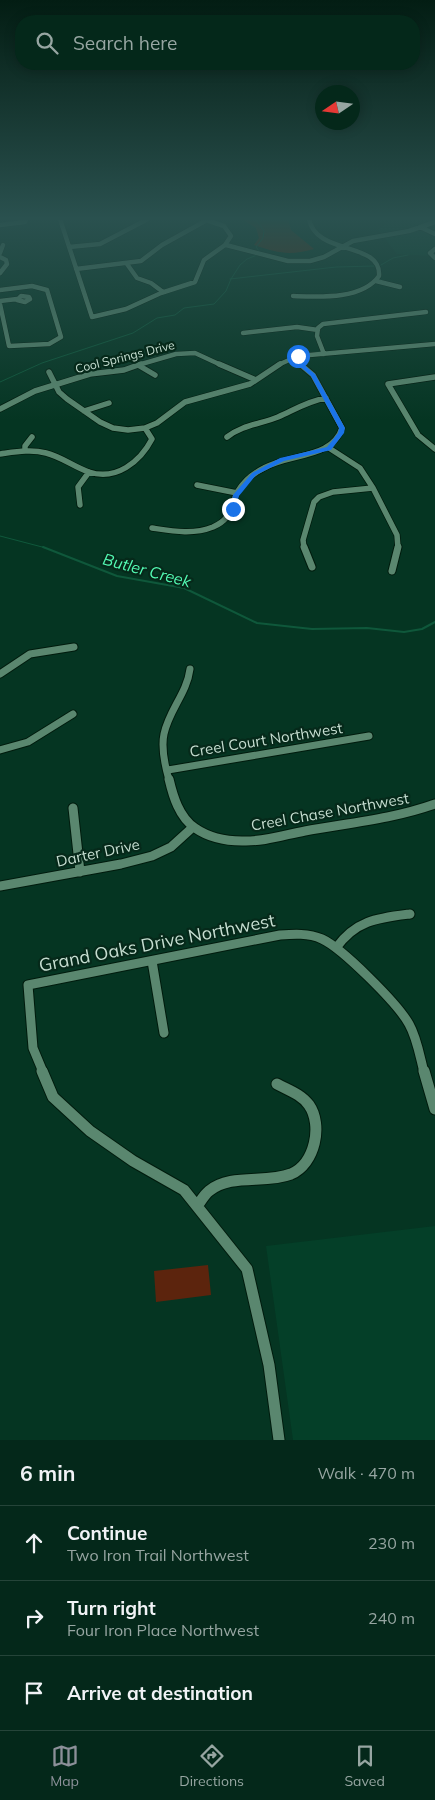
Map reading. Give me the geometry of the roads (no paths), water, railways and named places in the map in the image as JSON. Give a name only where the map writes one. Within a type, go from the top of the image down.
[{"type":"street","points":[[0,290],[30,286]]},
{"type":"street","points":[[17,299],[0,302],[9,346],[49,344],[61,337],[47,290],[33,286]]},
{"type":"street","points":[[82,286],[92,317],[126,309],[163,292],[181,286]]},
{"type":"street","points":[[155,286],[163,292]]},
{"type":"street","points":[[293,296],[308,297],[346,293],[361,290],[367,286]]},
{"type":"street","points":[[324,354],[317,336],[318,330],[323,324],[426,312]]},
{"type":"street","points":[[243,333],[297,327],[318,330]]},
{"type":"street","points":[[48,372],[55,386],[67,399],[100,422],[113,428],[128,430],[145,428],[164,419],[185,402],[234,390],[250,384],[271,369],[293,358],[435,344]]},
{"type":"street","name":"Cool Springs Drive","points":[[0,410],[28,393],[90,374],[124,370],[176,354],[195,353],[205,356],[256,380]]},
{"type":"street","points":[[152,528],[180,532],[209,529],[221,524],[229,517],[238,493],[254,474],[288,458],[329,448],[339,438],[342,428],[326,398],[313,376],[293,358]]},
{"type":"street","points":[[138,365],[155,375]]},
{"type":"street","points":[[435,378],[388,384],[418,435],[435,450]]},
{"type":"street","points":[[227,437],[238,428],[278,417],[309,401],[326,398]]},
{"type":"street","points":[[84,411],[109,403]]},
{"type":"street","points":[[0,454],[46,453],[89,472],[112,472],[132,465],[151,441],[150,434],[145,428]]},
{"type":"street","points":[[25,452],[25,446],[32,437]]},
{"type":"street","points":[[329,448],[360,468],[373,488],[397,535],[398,548],[392,571]]},
{"type":"street","points":[[80,505],[77,488],[89,472]]},
{"type":"street","points":[[198,485],[238,493]]},
{"type":"street","points":[[312,567],[305,551],[303,540],[313,506],[318,498],[328,493],[373,488]]},
{"type":"street","points":[[0,674],[30,654],[74,647]]},
{"type":"street","points":[[190,669],[190,680],[167,727],[163,740],[176,803],[182,816],[193,827]]},
{"type":"street","points":[[0,750],[28,742],[73,714]]},
{"type":"street","name":"Creel Court Northwest","points":[[168,770],[369,736]]},
{"type":"street","name":"Creel Chase Northwest","points":[[193,827],[208,834],[235,841],[260,840],[392,816],[420,810],[435,804]]},
{"type":"street","points":[[73,808],[80,872]]},
{"type":"street","name":"Darter Drive","points":[[0,886],[80,872],[152,856],[171,847],[193,827]]},
{"type":"street","points":[[336,948],[343,937],[360,924],[371,920],[410,914]]},
{"type":"street","name":"Grand Oaks Drive Northwest","points":[[279,1440],[269,1365],[247,1269],[184,1190],[133,1161],[90,1131],[53,1097],[33,1048],[28,1016],[28,985],[280,935],[304,934],[322,939],[336,948],[390,998],[410,1025],[435,1109]]},
{"type":"street","points":[[152,961],[164,1032]]},
{"type":"street","points":[[197,1206],[210,1191],[229,1184],[293,1174],[304,1164],[314,1147],[317,1123],[309,1104],[277,1084]]},
{"type":"waterway","points":[[0,382],[42,363],[133,333],[157,318],[175,315],[184,308],[214,304],[228,286]]},
{"type":"waterway","name":"Butler Creek","points":[[0,536],[45,548]]},
{"type":"waterway","name":"Butler Creek","points":[[45,548],[117,576],[184,588],[257,623],[312,629],[367,628],[404,632],[422,629],[435,622]]}]
